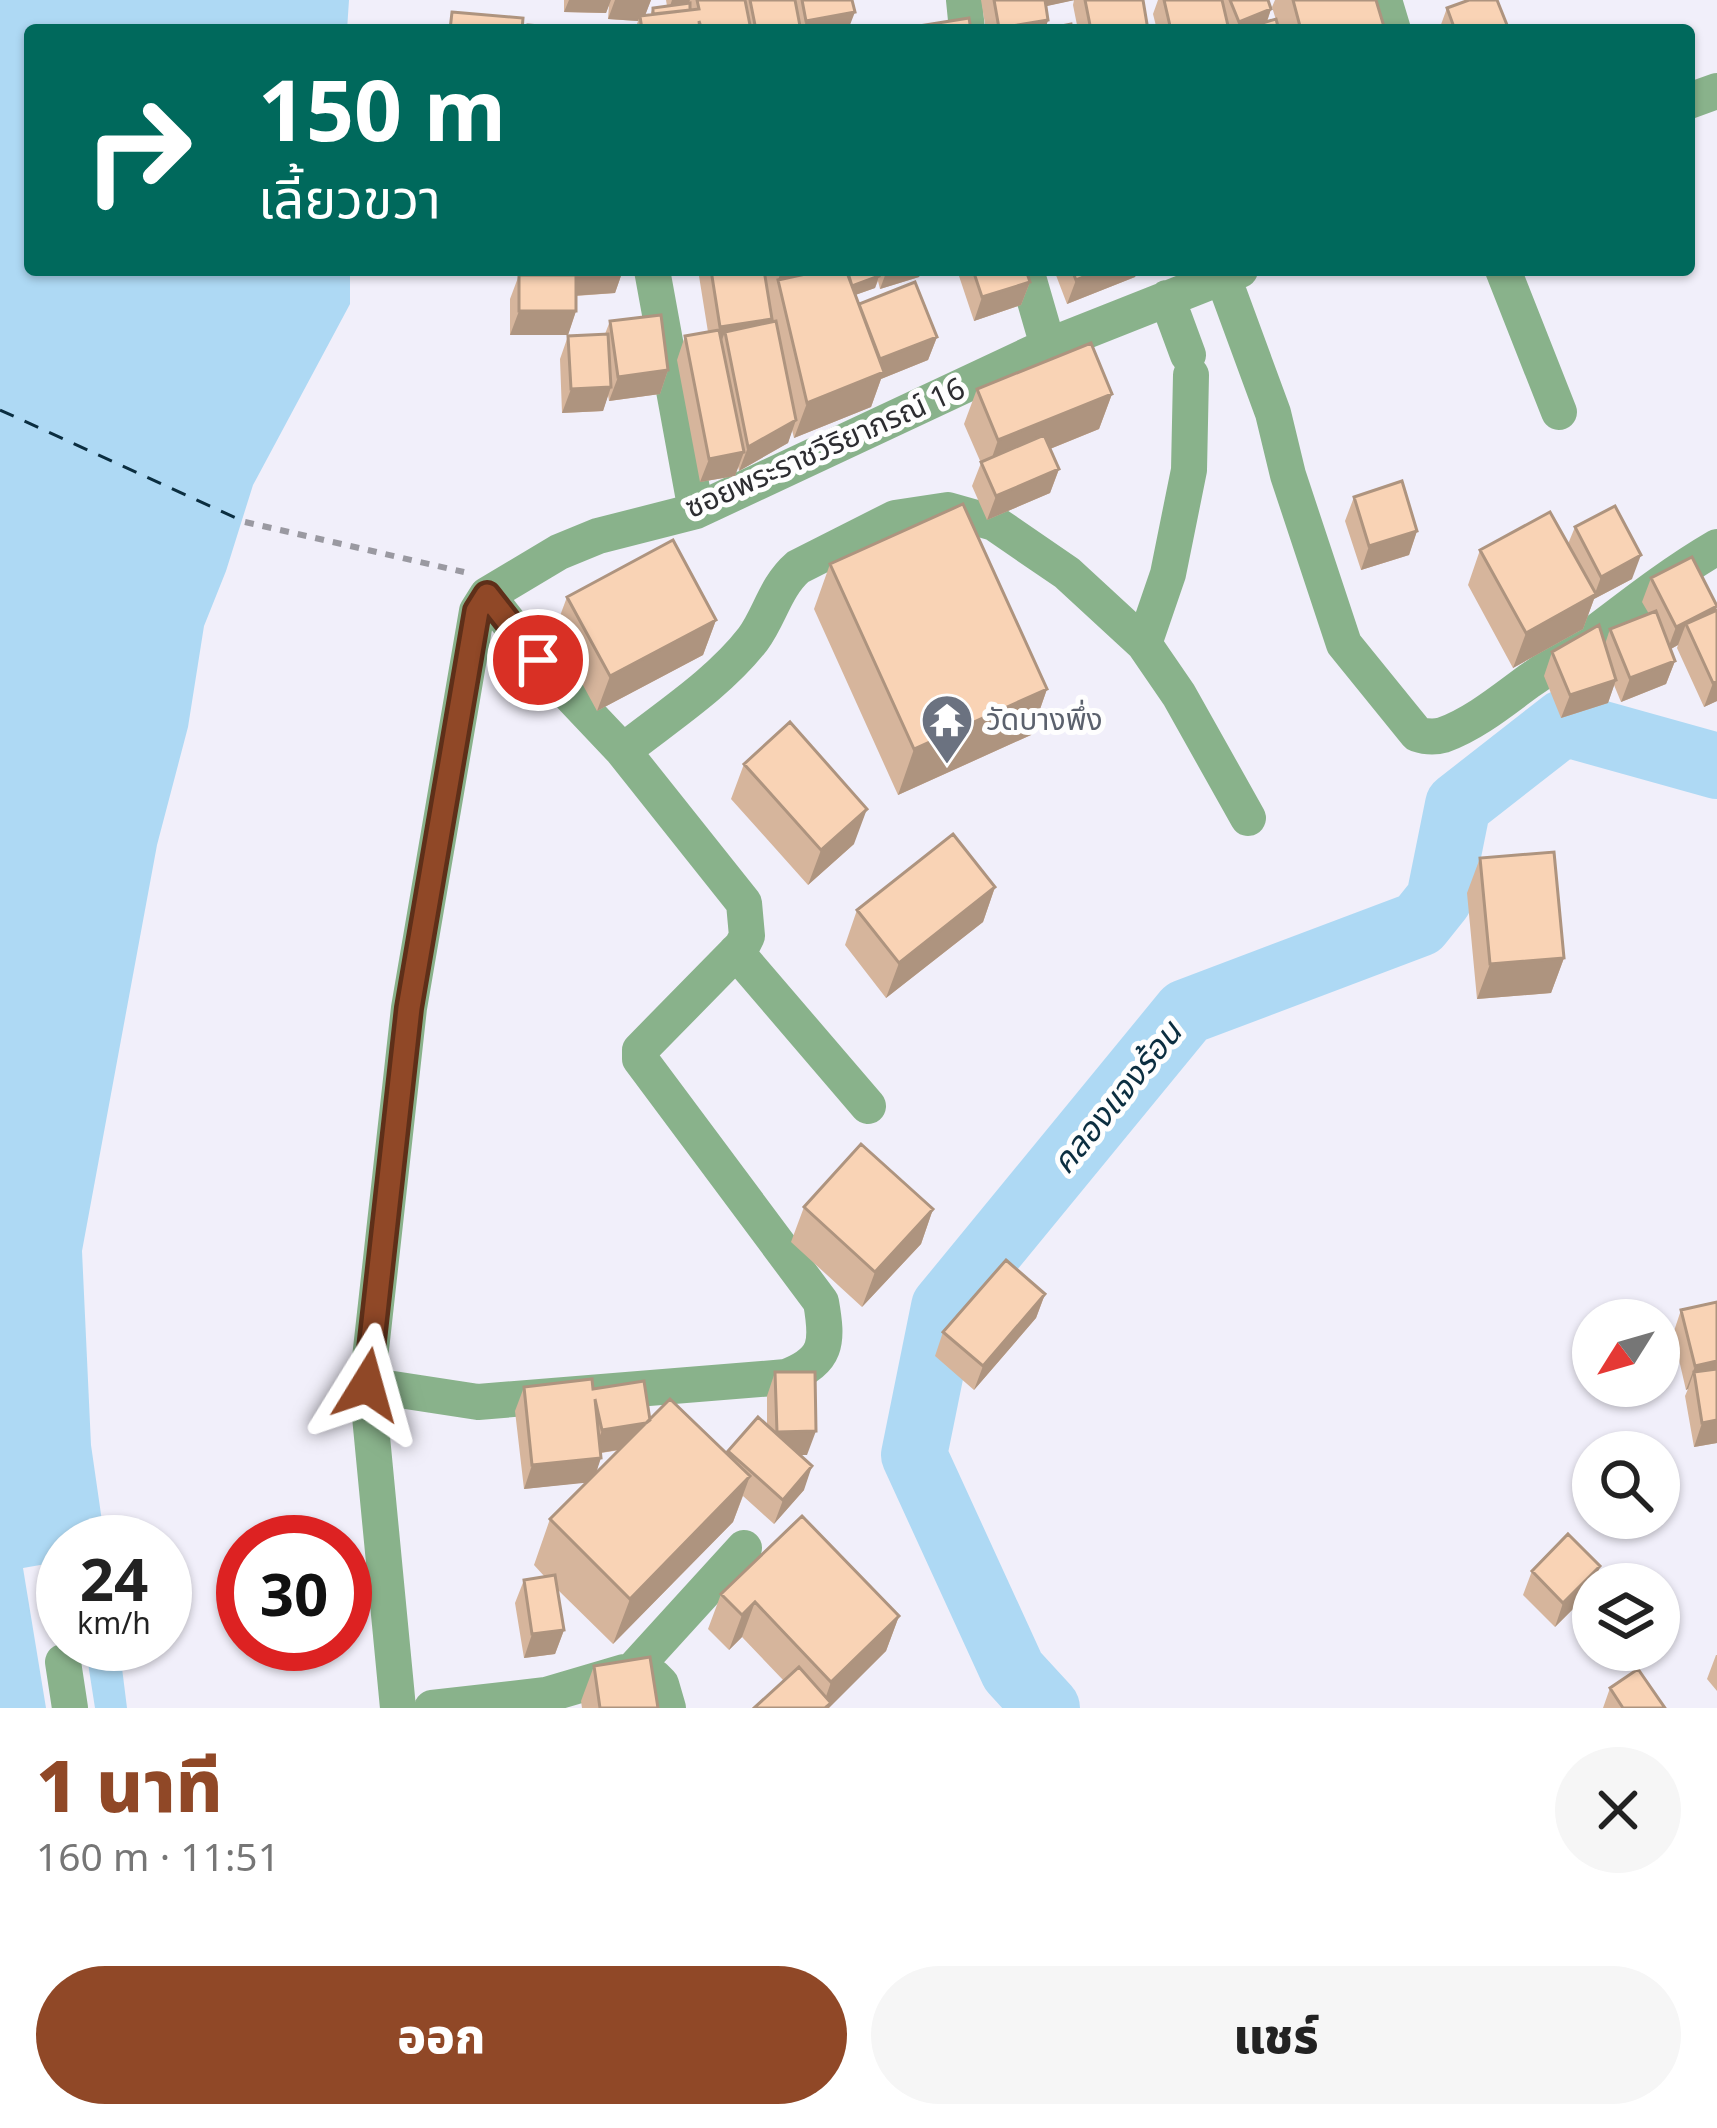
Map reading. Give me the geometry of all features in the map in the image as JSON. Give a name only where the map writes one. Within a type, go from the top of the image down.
[{"type":"street","points":[[653,276],[696,512]]},
{"type":"street","points":[[1028,276],[1048,346]]},
{"type":"street","name":"ซอยพระราชวีริยาภรณ์ 16","points":[[476,584],[598,536],[696,512],[1048,346],[1224,276]]},
{"type":"street","points":[[1233,276],[1288,476],[1344,644],[1417,734],[1446,734],[1502,702],[1660,584],[1717,548]]},
{"type":"street","points":[[1505,276],[1559,412]]},
{"type":"street","points":[[1144,644],[1168,574],[1189,470],[1190,365],[1167,298]]},
{"type":"street","points":[[623,751],[715,677],[754,638],[785,578],[798,568],[895,518],[948,511],[994,523],[1067,573],[1144,644],[1179,695],[1247,818]]},
{"type":"street","points":[[367,1385],[478,1402],[786,1377],[805,1370],[819,1356],[826,1330],[821,1302],[640,1059],[640,1050],[748,936],[743,903],[623,751],[546,669],[476,584]]},
{"type":"street","points":[[398,1708],[367,1385],[409,1008],[477,611],[476,584]]},
{"type":"street","points":[[736,952],[868,1106]]},
{"type":"street","points":[[432,1708],[547,1702],[631,1672],[744,1548]]},
{"type":"street","points":[[64,1671],[70,1708]]},
{"type":"street","points":[[631,1672],[661,1684],[668,1708]]},
{"type":"path","points":[[245,522],[476,584]]},
{"type":"water","points":[[0,0],[349,0],[347,24],[24,24],[24,276],[350,276],[350,304],[253,485],[204,626],[188,727],[157,845],[82,1251],[91,1445],[101,1515],[36,1515],[36,1671],[122,1671],[127,1708],[0,1708]]},
{"type":"pier","points":[[36,1566],[36,1647],[23,1568]]},
{"type":"pier","points":[[40,1671],[89,1671],[95,1708],[46,1708]]},
{"type":"building","points":[[697,0],[745,0],[750,24],[641,24],[640,16],[699,9]]},
{"type":"building","points":[[750,0],[795,0],[800,24],[755,24]]},
{"type":"building","points":[[802,0],[852,0],[855,12],[806,21]]},
{"type":"building","points":[[994,0],[1045,0],[1048,20],[998,24]]},
{"type":"building","points":[[1085,0],[1143,0],[1147,24],[1090,24]]},
{"type":"building","points":[[1164,0],[1222,0],[1228,24],[1170,24]]},
{"type":"building","points":[[1230,0],[1268,0],[1271,9],[1239,22]]},
{"type":"building","points":[[1293,0],[1376,0],[1383,24],[1299,24]]},
{"type":"building","points":[[1469,0],[1497,0],[1507,24],[1453,24],[1447,8]]},
{"type":"building","points":[[690,3],[690,10],[653,14],[653,8]]},
{"type":"building","points":[[452,12],[523,18],[522,24],[451,24]]},
{"type":"building","points":[[969,18],[970,24],[932,24]]},
{"type":"building","points":[[519,276],[576,276],[576,311],[519,311]]},
{"type":"building","points":[[712,276],[765,276],[772,319],[720,327]]},
{"type":"building","points":[[848,276],[884,372],[807,403],[778,280]]},
{"type":"building","points":[[849,276],[879,276],[852,286]]},
{"type":"building","points":[[975,276],[1028,276],[1030,282],[982,297]]},
{"type":"building","points":[[915,282],[937,337],[880,359],[859,304]]},
{"type":"building","points":[[661,315],[668,370],[618,377],[610,321]]},
{"type":"building","points":[[776,321],[796,420],[748,447],[725,332]]},
{"type":"building","points":[[719,330],[744,452],[709,459],[685,336]]},
{"type":"building","points":[[608,334],[611,387],[571,389],[568,336]]},
{"type":"building","points":[[1091,343],[1112,394],[998,440],[977,389]]},
{"type":"building","points":[[1044,435],[1059,469],[996,496],[981,462]]},
{"type":"building","points":[[1402,481],[1417,531],[1369,546],[1354,497]]},
{"type":"building","points":[[963,504],[1047,689],[914,749],[830,564]]},
{"type":"building","points":[[1615,506],[1641,555],[1601,577],[1575,527]]},
{"type":"building","points":[[1550,512],[1596,594],[1526,633],[1480,550]]},
{"type":"building","points":[[673,540],[716,620],[610,676],[567,597]]},
{"type":"building","points":[[1692,557],[1717,606],[1676,627],[1651,578]]},
{"type":"building","points":[[1717,610],[1717,682],[1713,683],[1686,624]]},
{"type":"building","points":[[1656,611],[1675,661],[1630,678],[1610,629]]},
{"type":"building","points":[[1599,625],[1616,680],[1570,695],[1552,652]]},
{"type":"building","points":[[790,722],[867,809],[821,850],[744,764]]},
{"type":"building","points":[[953,834],[995,887],[899,963],[857,910]]},
{"type":"building","points":[[1554,852],[1564,958],[1490,964],[1480,858]]},
{"type":"building","points":[[861,1144],[933,1209],[875,1272],[804,1207]]},
{"type":"building","points":[[1006,1260],[1045,1294],[983,1366],[943,1332]]},
{"type":"building","points":[[1717,1302],[1717,1361],[1695,1366],[1681,1310]]},
{"type":"building","points":[[1717,1369],[1717,1420],[1702,1423],[1694,1372]]},
{"type":"building","points":[[775,1372],[815,1372],[816,1431],[777,1432]]},
{"type":"building","points":[[592,1379],[593,1389],[644,1381],[650,1420],[602,1430],[595,1399],[601,1458],[532,1465],[524,1387]]},
{"type":"building","points":[[670,1399],[750,1476],[630,1599],[550,1519]]},
{"type":"building","points":[[758,1417],[812,1466],[783,1500],[728,1451]]},
{"type":"building","points":[[802,1516],[899,1616],[831,1682],[755,1602],[742,1615],[721,1594]]},
{"type":"building","points":[[1568,1534],[1597,1563],[1572,1563],[1572,1594],[1563,1603],[1532,1571]]},
{"type":"building","points":[[555,1575],[564,1630],[532,1634],[524,1580]]},
{"type":"building","points":[[650,1657],[658,1708],[600,1708],[594,1666]]},
{"type":"building","points":[[799,1667],[831,1703],[825,1708],[754,1708]]},
{"type":"building","points":[[1639,1671],[1665,1708],[1623,1708],[1610,1688]]},
{"type":"waterway","name":"คลองแจงร้อน","points":[[1047,1708],[1013,1671],[914,1455],[944,1307],[1186,1012],[1419,924],[1439,899],[1458,805],[1563,723],[1717,766]]},
{"type":"ferry route","points":[[0,410],[245,522]]},
{"type":"place","name":"วัดบางพึ่ง","points":[[947,766]]},
{"type":"route","points":[[367,1385],[409,1008],[477,611],[487,595],[538,660]]}]
